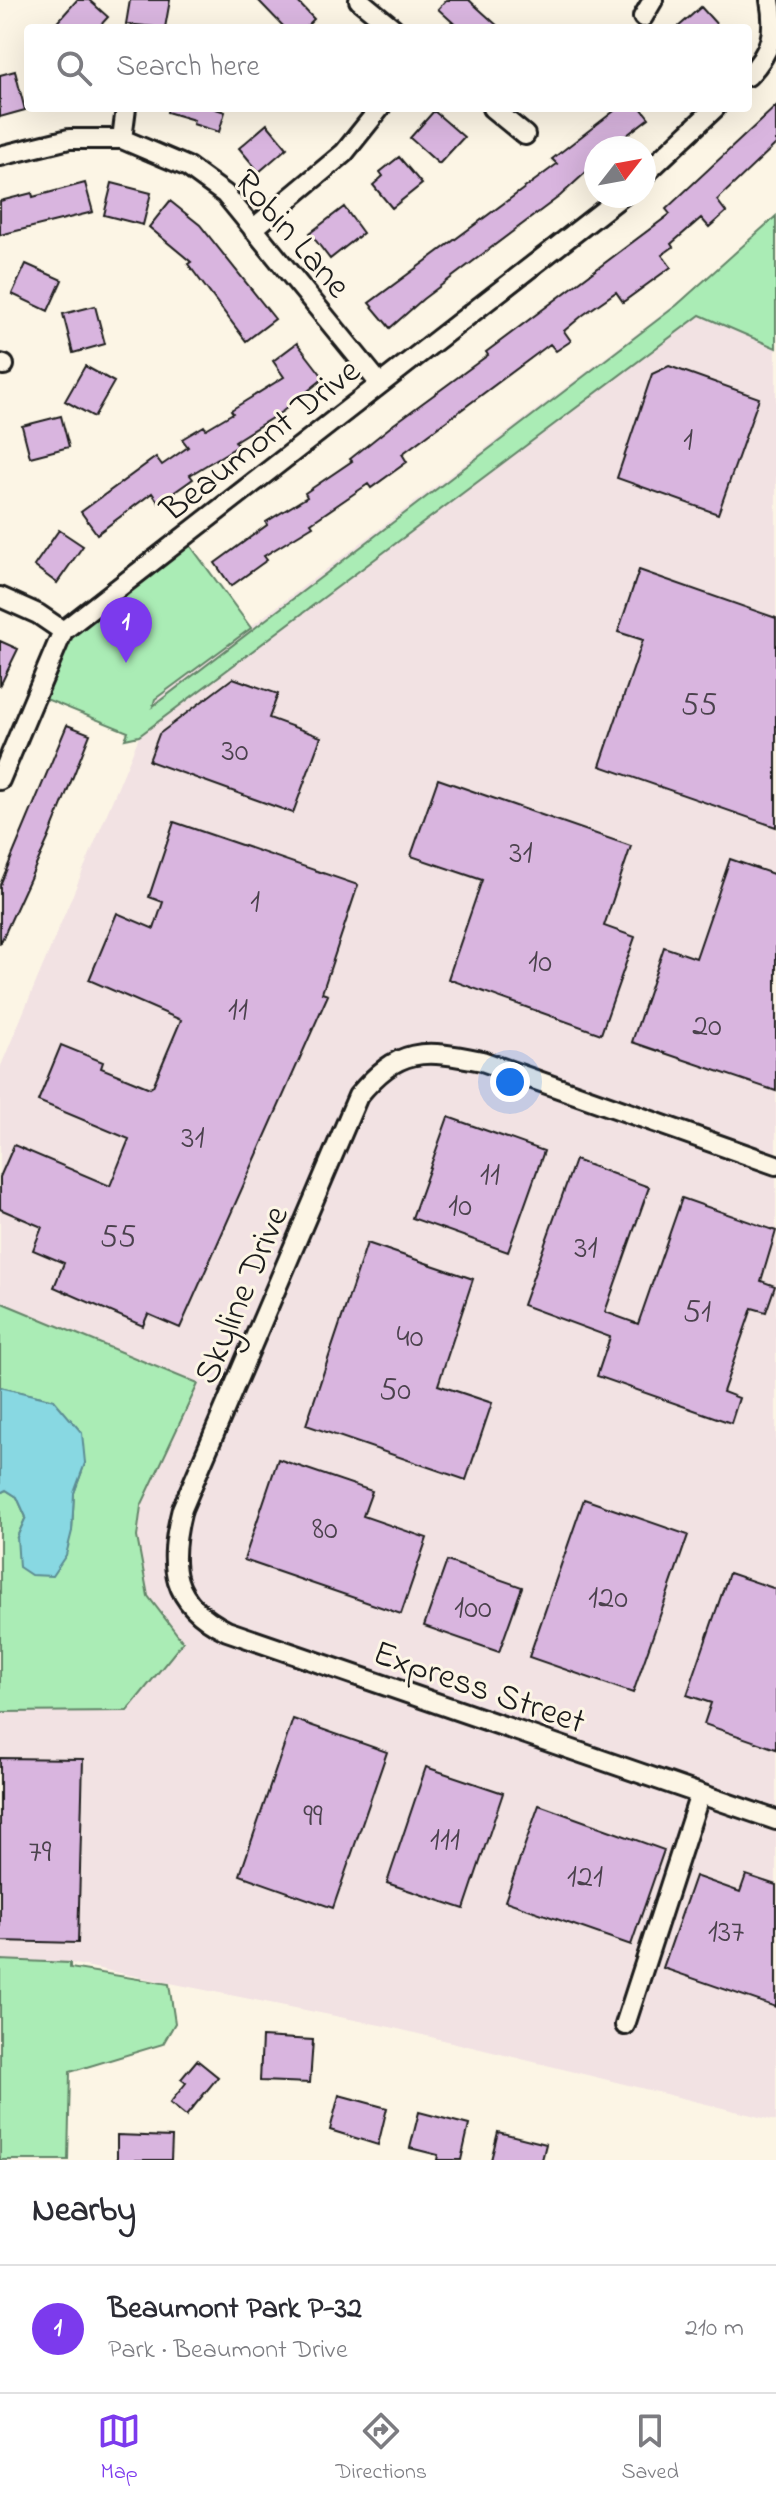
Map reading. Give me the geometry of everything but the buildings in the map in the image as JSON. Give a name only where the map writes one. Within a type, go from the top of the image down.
[{"type":"street","points":[[359,0],[388,24]]},
{"type":"street","points":[[752,71],[774,39],[770,0]]},
{"type":"street","points":[[122,139],[125,112]]},
{"type":"street","points":[[253,229],[344,153],[377,112]]},
{"type":"street","points":[[497,112],[525,135]]},
{"type":"street","points":[[656,164],[711,112]]},
{"type":"street","name":"Robin Lane","points":[[0,156],[69,139],[122,139],[188,167],[225,194],[380,384]]},
{"type":"street","name":"Beaumont Drive","points":[[0,780],[63,631],[607,208]]},
{"type":"street","points":[[0,597],[38,614],[63,631]]},
{"type":"street","name":"Skyline Drive","points":[[179,1588],[173,1545],[182,1509],[358,1096],[378,1072],[413,1053],[443,1053],[482,1061],[776,1165]]},
{"type":"street","name":"Express Street","points":[[179,1588],[206,1621],[227,1631],[776,1820]]},
{"type":"street","points":[[625,2025],[700,1794]]},
{"type":"shaded area","points":[[776,228],[776,2121],[390,2027],[70,1963],[0,1966],[0,1068],[155,699]]},
{"type":"green space","points":[[776,216],[776,348],[700,315],[139,736],[125,739],[128,732],[36,695],[63,631],[184,537],[251,628],[155,699],[153,706],[677,305]]},
{"type":"green space","points":[[0,1302],[198,1384],[141,1506],[137,1537],[148,1596],[183,1642],[127,1711],[0,1712],[0,1493],[6,1490],[17,1497],[26,1517],[17,1537],[72,1531],[74,1493],[85,1463],[54,1400],[0,1387]]},
{"type":"green space","points":[[0,1960],[70,1963],[70,1968],[169,1984],[175,2023],[163,2044],[70,2072],[68,2160],[0,2160]]},
{"type":"water","points":[[0,1387],[54,1400],[82,1433],[85,1463],[74,1493],[72,1531],[66,1555],[52,1576],[31,1575],[19,1567],[17,1537],[26,1517],[17,1497],[6,1490],[0,1493]]},
{"type":"place","name":"Beaumont Park P-32","points":[[126,663]]}]
